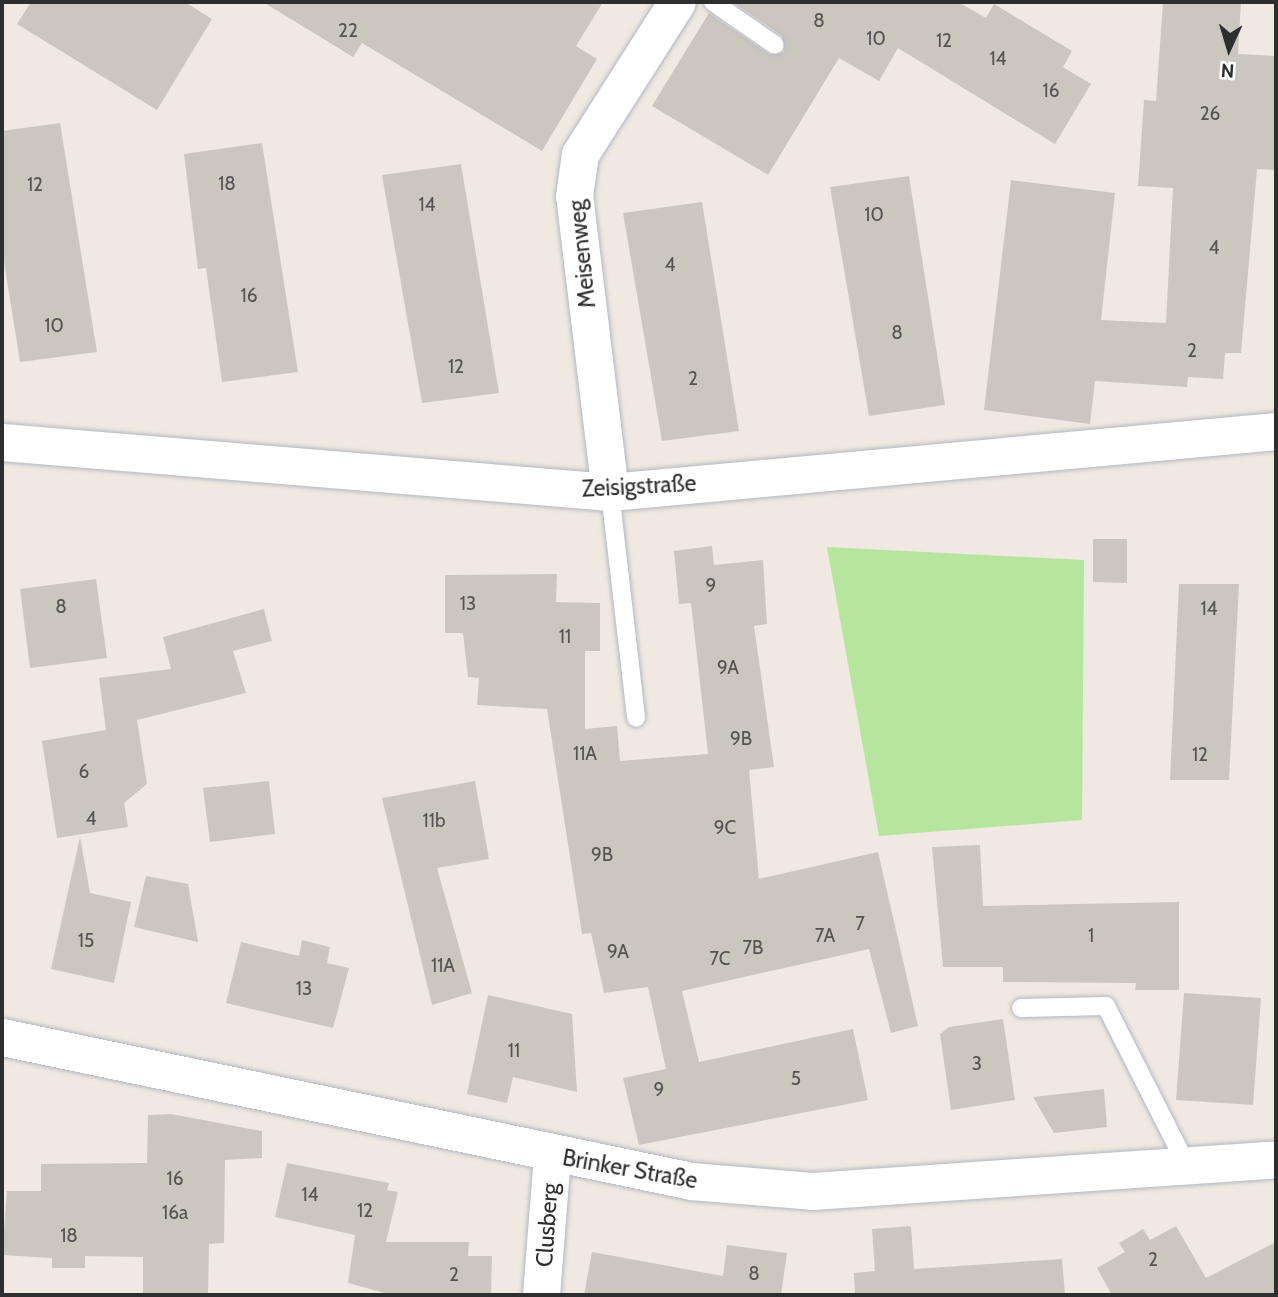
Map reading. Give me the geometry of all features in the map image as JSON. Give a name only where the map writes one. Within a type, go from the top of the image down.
[{"type":"street","name":"Meisenweg","points":[[610,492],[574,196],[580,153],[677,2]]},
{"type":"street","name":"Zeisigstraße","points":[[2,442],[610,492],[1276,431]]},
{"type":"street","name":"Brinker Straße","points":[[2,1037],[552,1155],[691,1181],[812,1191],[1185,1162],[1274,1152]]},
{"type":"street","name":"Clusberg","points":[[541,1295],[552,1155]]},
{"type":"lane","points":[[713,2],[775,45]]},
{"type":"lane","points":[[610,492],[636,718]]},
{"type":"lane","points":[[1021,1008],[1105,1006],[1185,1162]]},
{"type":"green space","points":[[827,547],[1084,560],[1082,820],[879,836]]},
{"type":"building","points":[[31,2],[185,2],[212,19],[157,110],[17,24]]},
{"type":"building","points":[[263,2],[603,2],[576,46],[597,59],[542,151],[362,43],[353,57]]},
{"type":"building","points":[[733,2],[958,2],[986,18],[994,4],[1072,51],[1063,67],[1091,84],[1055,144],[898,48],[879,81],[839,58],[768,175],[652,106],[709,13],[769,54],[784,52],[782,36]]},
{"type":"building","points":[[1163,2],[1241,2],[1238,54],[1276,56],[1276,170],[1257,169],[1241,353],[1225,353],[1223,379],[1188,377],[1187,387],[1095,381],[1090,424],[984,410],[1011,180],[1115,193],[1101,320],[1166,323],[1173,188],[1138,186],[1144,100],[1156,101]]},
{"type":"building","points":[[60,123],[97,352],[20,362],[2,249],[2,131]]},
{"type":"building","points":[[262,143],[298,372],[222,382],[206,268],[198,269],[184,154]]},
{"type":"building","points":[[461,164],[499,393],[422,403],[382,175]]},
{"type":"building","points":[[909,176],[945,405],[869,416],[830,187]]},
{"type":"building","points":[[702,202],[739,431],[662,441],[623,213]]},
{"type":"building","points":[[1093,539],[1127,539],[1127,583],[1093,582]]},
{"type":"building","points":[[712,546],[714,565],[763,560],[767,624],[754,626],[774,767],[749,770],[759,879],[878,852],[918,1026],[891,1033],[869,949],[682,991],[699,1062],[853,1029],[868,1100],[639,1145],[623,1078],[666,1069],[648,987],[604,993],[591,933],[582,934],[547,709],[477,705],[479,678],[468,677],[463,633],[445,633],[445,575],[557,574],[556,602],[600,603],[600,651],[585,651],[585,729],[617,726],[620,761],[708,754],[691,603],[679,604],[674,551]]},
{"type":"building","points":[[96,579],[107,658],[30,668],[20,589]]},
{"type":"building","points":[[1179,584],[1239,584],[1229,780],[1170,780]]},
{"type":"building","points":[[264,609],[272,641],[233,651],[246,693],[137,720],[147,784],[124,803],[128,827],[57,838],[42,741],[106,730],[99,678],[171,669],[163,637]]},
{"type":"building","points":[[269,781],[275,834],[210,842],[203,788]]},
{"type":"building","points":[[475,781],[489,859],[437,868],[472,993],[432,1005],[382,798]]},
{"type":"building","points":[[80,837],[90,893],[131,902],[114,983],[51,969]]},
{"type":"building","points":[[980,845],[983,906],[1179,902],[1179,990],[1135,990],[1136,983],[1003,982],[1003,967],[943,967],[932,847]]},
{"type":"building","points":[[146,876],[188,884],[198,942],[134,927]]},
{"type":"building","points":[[302,940],[330,947],[327,963],[349,968],[333,1028],[226,1003],[241,942],[299,956]]},
{"type":"building","points":[[1184,993],[1261,998],[1253,1105],[1176,1100]]},
{"type":"building","points":[[488,995],[572,1014],[577,1092],[513,1077],[507,1103],[467,1094]]},
{"type":"building","points":[[1003,1019],[1015,1100],[951,1110],[940,1034],[949,1027]]},
{"type":"building","points":[[1104,1089],[1107,1127],[1054,1133],[1033,1097]]},
{"type":"building","points":[[171,1114],[262,1131],[262,1158],[225,1160],[224,1243],[209,1244],[208,1295],[143,1295],[143,1257],[85,1256],[85,1268],[52,1268],[52,1258],[2,1255],[7,1191],[41,1191],[41,1164],[147,1163],[148,1115]]},
{"type":"building","points":[[287,1163],[389,1183],[387,1190],[398,1192],[386,1242],[469,1242],[468,1256],[492,1256],[491,1295],[392,1295],[348,1283],[355,1235],[275,1217]]},
{"type":"building","points":[[911,1226],[914,1269],[1062,1259],[1065,1295],[855,1295],[854,1273],[875,1271],[872,1229]]},
{"type":"building","points":[[1176,1226],[1206,1278],[1276,1242],[1276,1295],[1112,1295],[1097,1268],[1125,1252],[1119,1243],[1143,1229],[1150,1240]]},
{"type":"building","points":[[727,1245],[787,1253],[781,1295],[584,1295],[592,1252],[723,1276]]}]
